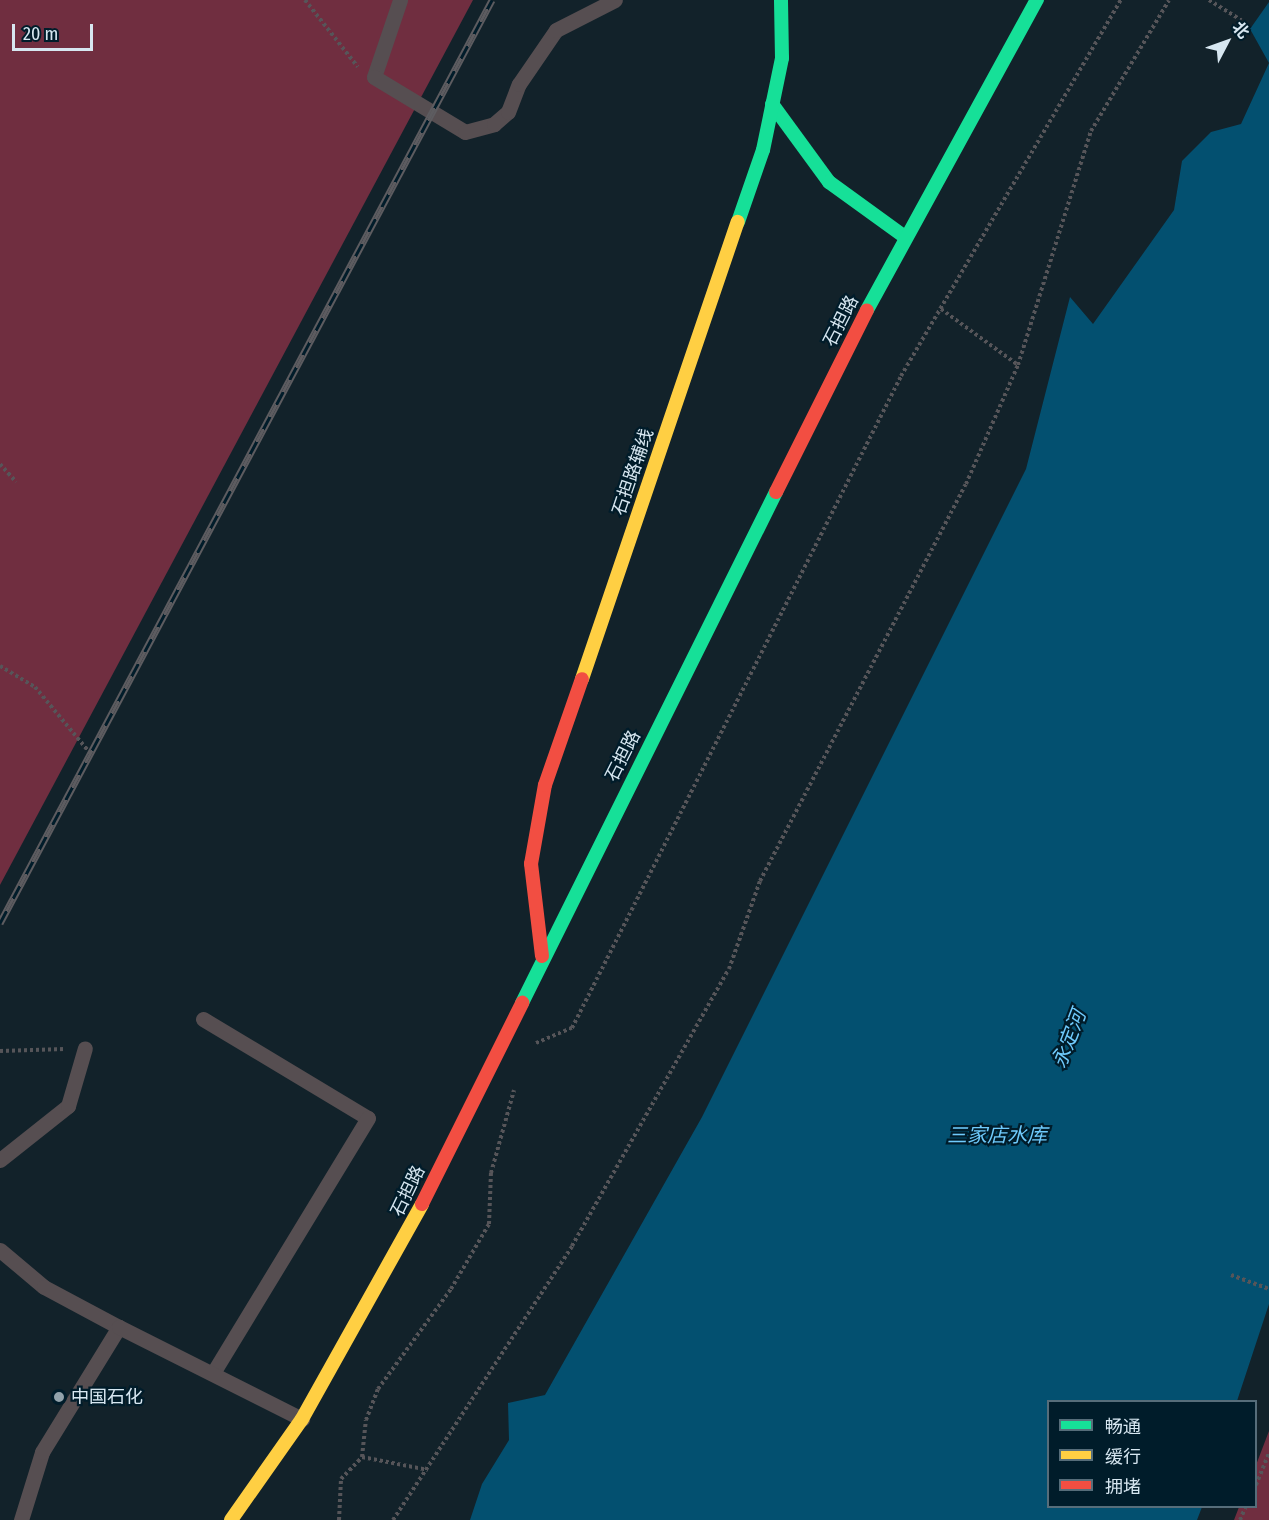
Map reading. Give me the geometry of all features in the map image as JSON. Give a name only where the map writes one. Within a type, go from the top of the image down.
[{"type":"main road","name":"石担路辅线","points":[[542,956],[531,864],[545,785],[763,150],[782,58],[781,0]]},
{"type":"main road","name":"石担路","points":[[231,1520],[302,1419],[391,1266],[542,956],[905,237],[1037,0]]},
{"type":"main road","points":[[772,104],[829,182],[905,237]]},
{"type":"lane","points":[[400,0],[374,77],[465,132],[494,124],[508,112],[519,84],[556,30],[615,0]]},
{"type":"lane","points":[[203,1019],[368,1118],[213,1373]]},
{"type":"lane","points":[[0,1160],[68,1106],[85,1048]]},
{"type":"lane","points":[[0,1250],[44,1287],[302,1419]]},
{"type":"lane","points":[[21,1520],[42,1452],[119,1327]]},
{"type":"path","points":[[305,0],[348,61],[374,77]]},
{"type":"path","points":[[531,1052],[536,1042],[572,1028],[592,992],[708,752],[941,309],[1121,0]]},
{"type":"path","points":[[393,1520],[428,1470],[629,1150],[729,969],[760,881],[966,484],[1018,365],[1090,131],[1169,0]]},
{"type":"path","points":[[1209,0],[1241,20]]},
{"type":"path","points":[[941,309],[1018,365]]},
{"type":"path","points":[[0,464],[16,482]]},
{"type":"path","points":[[0,666],[35,687],[90,753]]},
{"type":"path","points":[[507,1029],[536,1042]]},
{"type":"path","points":[[0,1051],[85,1048]]},
{"type":"path","points":[[339,1520],[341,1479],[362,1457],[366,1420],[378,1389],[451,1289],[489,1224],[491,1173],[516,1081]]},
{"type":"path","points":[[1231,1275],[1269,1289]]},
{"type":"path","points":[[1257,1483],[1269,1453]]},
{"type":"path","points":[[362,1457],[428,1470]]},
{"type":"shaded area","points":[[0,0],[473,0],[0,885]]},
{"type":"shaded area","points":[[1269,1431],[1269,1520],[1234,1520],[1239,1508],[1257,1508],[1257,1462]]},
{"type":"water","points":[[1269,2],[1269,63],[1250,29]]},
{"type":"water","name":"三家店水库","points":[[1269,63],[1269,1304],[1237,1400],[1047,1400],[1047,1508],[1202,1508],[1197,1520],[470,1520],[482,1484],[509,1440],[508,1403],[545,1395],[702,1117],[1026,469],[1070,297],[1093,324],[1174,210],[1182,161],[1211,132],[1241,124]]},
{"type":"railway","points":[[0,923],[492,0]]},
{"type":"traffic: fast","points":[[738,222],[763,150],[782,58],[781,0]]},
{"type":"traffic: fast","points":[[867,310],[1037,0]]},
{"type":"traffic: fast","points":[[772,104],[829,182],[905,237]]},
{"type":"traffic: fast","points":[[522,1003],[776,492]]},
{"type":"traffic: slow","points":[[582,679],[738,222]]},
{"type":"traffic: slow","points":[[231,1520],[302,1419],[422,1204]]},
{"type":"traffic: jam","points":[[776,492],[867,310]]},
{"type":"traffic: jam","points":[[542,956],[531,864],[545,785],[582,679]]},
{"type":"traffic: jam","points":[[422,1204],[522,1003]]},
{"type":"place","name":"中国石化","points":[[59,1397]]},
{"type":"water label","name":"永定河","points":[[1069,1039]]}]
